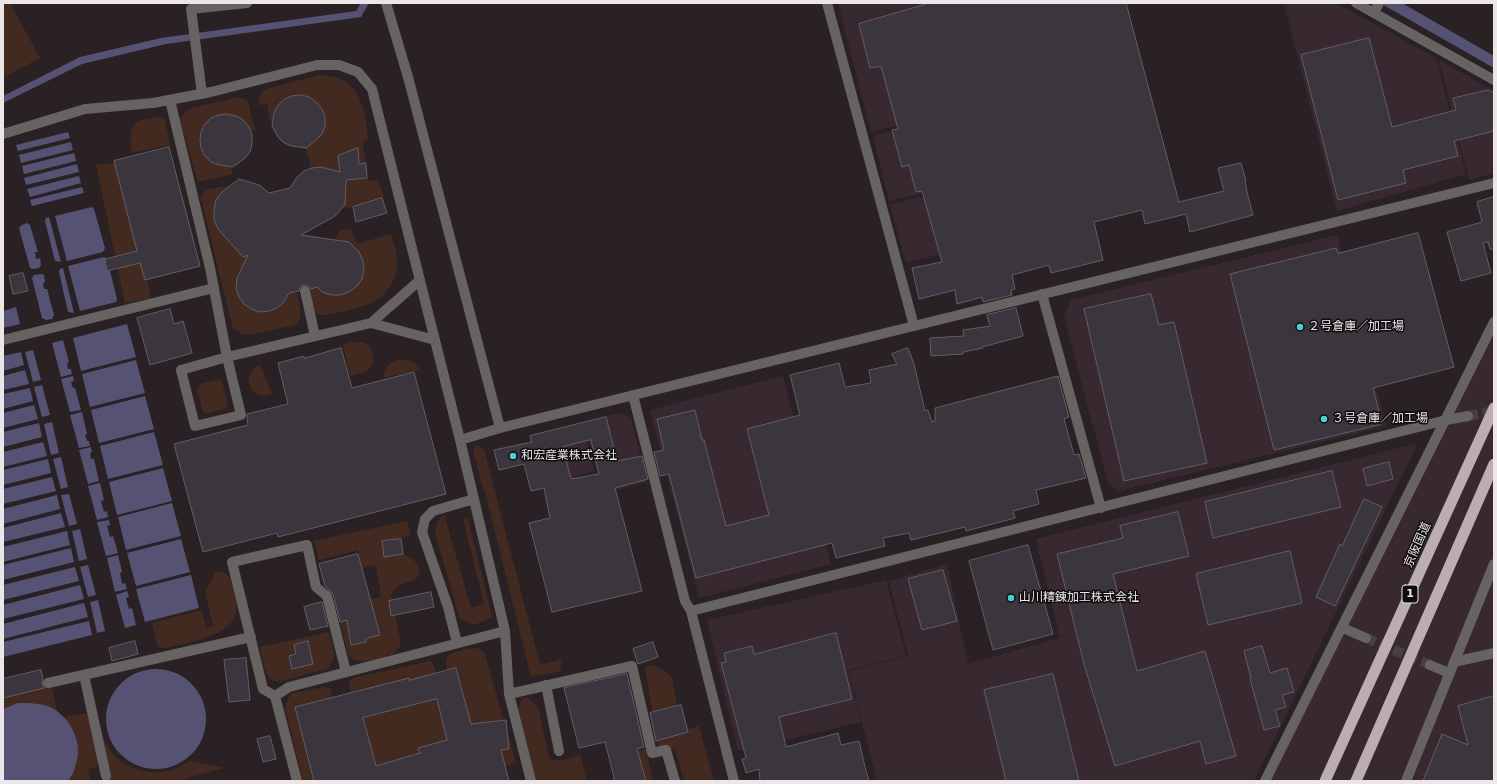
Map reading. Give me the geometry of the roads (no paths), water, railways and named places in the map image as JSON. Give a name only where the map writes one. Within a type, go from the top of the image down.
[{"type":"highway","name":"京阪国道","points":[[1325,781],[1494,408]]},
{"type":"highway","name":"1","points":[[1356,781],[1494,464]]},
{"type":"street","points":[[202,94],[191,9],[247,3]]},
{"type":"street","points":[[388,3],[500,428]]},
{"type":"street","points":[[827,3],[914,326]]},
{"type":"street","points":[[1356,3],[1377,7],[1494,80]]},
{"type":"street","points":[[3,134],[85,109],[152,103],[202,94],[317,65],[339,65],[358,72],[372,89],[460,440],[505,632],[509,694],[531,781]]},
{"type":"street","points":[[170,100],[214,288],[227,357],[240,415],[195,426],[181,370],[227,357],[371,323],[435,340]]},
{"type":"street","points":[[460,440],[500,428],[1494,183]]},
{"type":"street","points":[[371,323],[420,280]]},
{"type":"street","points":[[3,340],[214,288]]},
{"type":"street","points":[[305,291],[314,336]]},
{"type":"street","points":[[1042,294],[1101,508]]},
{"type":"street","points":[[1265,781],[1494,322]]},
{"type":"street","points":[[633,395],[685,601],[691,611],[734,781]]},
{"type":"street","points":[[691,611],[1446,420],[1468,416]]},
{"type":"street","points":[[457,643],[448,606],[422,532],[425,519],[433,511],[474,499]]},
{"type":"street","points":[[297,781],[275,696],[264,689],[232,562],[307,545],[316,587],[327,596],[346,672]]},
{"type":"street","points":[[1406,781],[1494,564]]},
{"type":"street","points":[[1342,628],[1366,638]]},
{"type":"street","points":[[275,696],[289,687],[505,632]]},
{"type":"street","points":[[48,683],[251,637]]},
{"type":"street","points":[[1454,662],[1494,653]]},
{"type":"street","points":[[1430,665],[1449,673]]},
{"type":"street","points":[[509,694],[632,666],[652,753],[666,750],[675,781]]},
{"type":"street","points":[[84,675],[106,776]]},
{"type":"street","points":[[546,685],[559,752]]},
{"type":"tunnel","points":[[1468,416],[1494,411]]},
{"type":"tunnel","points":[[1366,638],[1430,665]]},
{"type":"place","name":"２号倉庫／加工場","points":[[1300,327]]},
{"type":"place","name":"３号倉庫／加工場","points":[[1324,419]]},
{"type":"place","name":"和宏産業株式会社","points":[[513,456]]},
{"type":"place","name":"山川精錬加工株式会社","points":[[1011,598]]}]
